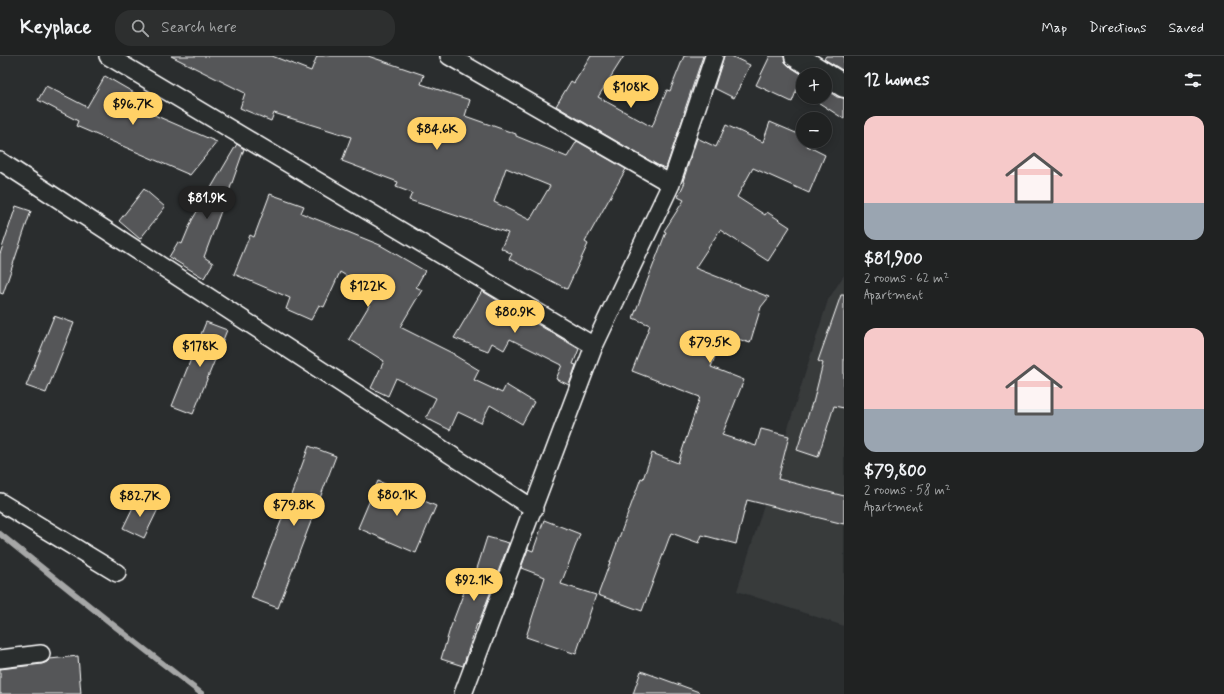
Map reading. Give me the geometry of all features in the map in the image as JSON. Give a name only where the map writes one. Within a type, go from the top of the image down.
[{"type":"street","points":[[108,56],[594,346]]},
{"type":"street","points":[[449,56],[671,184]]},
{"type":"street","points":[[464,694],[594,346],[671,184],[714,56]]},
{"type":"street","points":[[796,56],[844,86]]},
{"type":"street","points":[[0,160],[534,509]]},
{"type":"street","points":[[0,502],[117,573]]},
{"type":"street","points":[[0,659],[40,654]]},
{"type":"shaded area","points":[[844,275],[844,626],[737,591],[828,300]]},
{"type":"building","points":[[171,56],[272,56],[311,71],[317,56],[368,56],[424,75],[421,84],[470,100],[465,116],[516,134],[516,136],[567,157],[577,141],[626,169],[585,242],[588,244],[567,289],[509,259],[512,254],[501,248],[508,233],[409,200],[412,193],[396,187],[398,182],[342,161],[351,137],[274,113],[271,121],[240,108],[245,93]],"holes":[[[506,168],[550,186],[530,220],[494,202]]]},
{"type":"building","points":[[591,56],[624,56],[598,97],[652,127],[667,90],[670,91],[684,56],[703,56],[666,168],[657,165],[556,106],[571,81],[574,83]]},
{"type":"building","points":[[724,56],[731,56],[750,65],[734,98],[714,88]]},
{"type":"building","points":[[770,56],[784,56],[785,62],[796,70],[796,92],[792,102],[756,85]]},
{"type":"building","points":[[826,56],[844,56],[844,71],[824,59]]},
{"type":"building","points":[[105,76],[150,102],[145,111],[217,142],[190,175],[76,126],[78,121],[38,100],[46,86],[87,107]]},
{"type":"building","points":[[832,94],[837,97],[844,98],[844,119],[821,104],[832,104]]},
{"type":"building","points":[[770,122],[796,133],[796,148],[811,148],[825,155],[809,193],[753,168],[737,197],[765,215],[767,212],[790,227],[768,261],[720,230],[695,268],[769,297],[761,307],[750,343],[723,334],[711,367],[744,380],[722,435],[756,446],[761,429],[789,436],[778,479],[844,496],[844,524],[747,500],[736,544],[702,535],[699,543],[671,533],[642,611],[598,595],[641,478],[643,479],[652,453],[678,463],[700,397],[632,371],[650,325],[633,318],[666,232],[664,231],[684,200],[678,197],[685,182],[683,181],[697,138],[716,147],[726,125],[763,142]]},
{"type":"building","points":[[237,144],[244,149],[204,257],[213,263],[204,278],[169,257],[178,242],[182,244],[192,220]]},
{"type":"building","points":[[144,189],[165,207],[140,239],[119,221]]},
{"type":"building","points":[[270,194],[304,206],[301,213],[380,245],[425,271],[416,287],[422,290],[400,327],[454,354],[479,370],[474,380],[502,393],[506,385],[534,402],[522,424],[490,405],[481,423],[458,412],[450,430],[426,418],[436,398],[396,378],[388,396],[371,388],[384,361],[349,339],[376,294],[340,272],[324,307],[319,305],[311,320],[286,309],[290,298],[234,274],[250,235],[254,237]]},
{"type":"building","points":[[16,206],[31,211],[3,294],[0,293],[0,254]]},
{"type":"building","points":[[482,291],[579,349],[573,364],[576,365],[569,385],[556,379],[562,365],[510,339],[504,350],[492,343],[488,351],[454,338]]},
{"type":"building","points":[[841,295],[844,295],[844,408],[834,406],[818,457],[797,450],[813,403],[823,363],[818,361]]},
{"type":"building","points":[[54,316],[74,323],[46,393],[26,386]]},
{"type":"building","points":[[206,322],[227,330],[193,414],[172,406]]},
{"type":"building","points":[[309,446],[336,456],[278,608],[251,598]]},
{"type":"building","points":[[378,481],[436,506],[416,553],[358,528]]},
{"type":"building","points":[[137,499],[158,509],[144,538],[123,528]]},
{"type":"building","points":[[544,520],[580,534],[561,584],[596,595],[576,654],[526,637],[545,577],[521,568],[528,549],[533,551]]},
{"type":"building","points":[[487,537],[509,543],[478,625],[477,624],[463,666],[441,659],[450,629],[470,576],[474,578]]},
{"type":"building","points":[[78,656],[81,694],[0,694],[0,669],[42,664],[50,659]]},
{"type":"building","points":[[641,671],[699,692],[699,694],[633,694]]},
{"type":"waterway","points":[[0,534],[202,694]]}]
